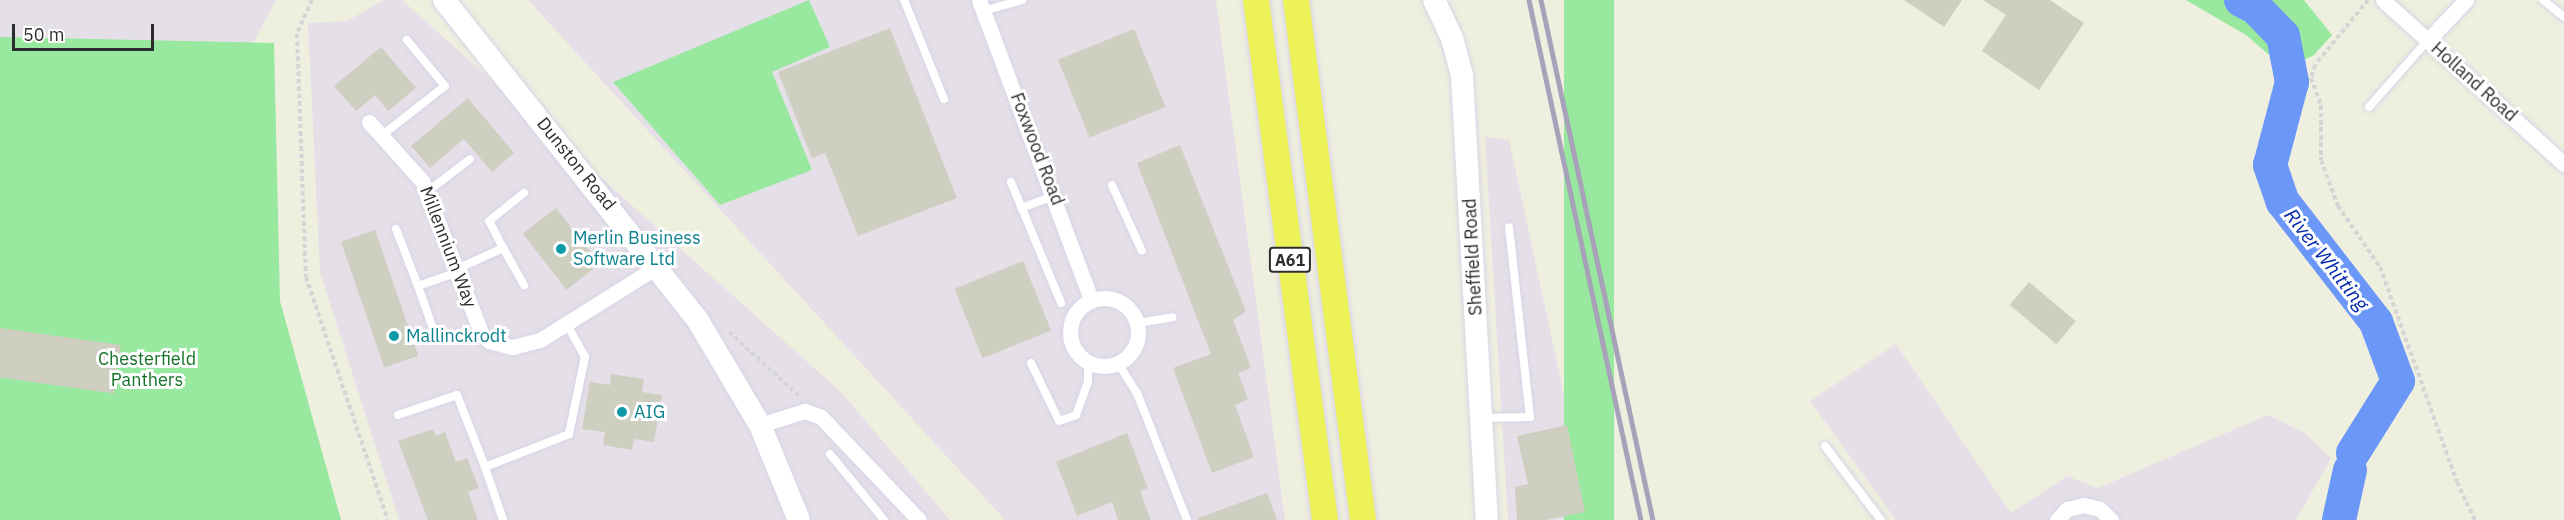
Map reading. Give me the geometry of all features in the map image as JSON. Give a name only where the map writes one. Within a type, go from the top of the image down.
[{"type":"highway","name":"A61","points":[[1256,0],[1325,520]]},
{"type":"highway","name":"A61","points":[[1296,0],[1363,520]]},
{"type":"main road","name":"Dunston Road","points":[[444,0],[658,266],[697,319],[760,425],[798,520]]},
{"type":"main road","name":"Sheffield Road","points":[[1434,0],[1452,38],[1462,76],[1487,520]]},
{"type":"street","name":"Holland Road","points":[[2383,0],[2564,164]]},
{"type":"street","points":[[2428,40],[2466,0]]},
{"type":"street","name":"Foxwood Road","points":[[981,5],[1055,195],[1091,300]]},
{"type":"street","name":"Millennium Way","points":[[369,122],[422,180],[482,335],[489,341],[519,345],[540,340],[658,266]]},
{"type":"street","points":[[1114,299],[1125,304],[1137,324],[1135,347],[1119,363],[1098,366],[1088,363],[1072,346],[1069,336],[1074,314],[1091,300],[1114,299]]},
{"type":"street","points":[[760,425],[805,411],[821,417],[918,520]]},
{"type":"street","points":[[2057,520],[2067,510],[2084,505],[2100,509],[2111,520]]},
{"type":"lane","points":[[904,0],[944,99]]},
{"type":"lane","points":[[981,5],[1022,0]]},
{"type":"lane","points":[[2544,0],[2564,17]]},
{"type":"lane","points":[[381,136],[446,86],[407,40]]},
{"type":"lane","points":[[2369,107],[2428,40]]},
{"type":"lane","points":[[427,192],[470,159]]},
{"type":"lane","points":[[1011,182],[1061,303]]},
{"type":"lane","points":[[1112,185],[1142,251]]},
{"type":"lane","points":[[524,193],[489,221],[524,285]]},
{"type":"lane","points":[[1021,208],[1055,195]]},
{"type":"lane","points":[[1482,418],[1530,417],[1509,227]]},
{"type":"lane","points":[[396,229],[437,340]]},
{"type":"lane","points":[[418,286],[503,248]]},
{"type":"lane","points":[[1137,324],[1173,317]]},
{"type":"lane","points":[[485,467],[569,434],[585,357],[567,325]]},
{"type":"lane","points":[[1031,363],[1059,422],[1076,415],[1088,382],[1088,363]]},
{"type":"lane","points":[[1119,363],[1137,393],[1186,520]]},
{"type":"lane","points":[[398,415],[457,395],[503,520]]},
{"type":"lane","points":[[1825,446],[1881,520]]},
{"type":"lane","points":[[830,454],[884,520]]},
{"type":"path","points":[[312,0],[297,34],[306,277],[388,520]]},
{"type":"path","points":[[2368,0],[2314,65],[2311,78],[2321,105],[2321,160],[2338,206],[2380,267],[2457,482],[2475,520]]},
{"type":"path","points":[[727,329],[821,417]]},
{"type":"shaded area","points":[[0,0],[276,0],[253,43],[0,38]]},
{"type":"shaded area","points":[[384,0],[402,0],[841,392],[950,520],[399,520],[320,272],[308,23],[347,21]]},
{"type":"shaded area","points":[[528,0],[1216,0],[1285,520],[1005,520]]},
{"type":"shaded area","points":[[1485,137],[1509,140],[1591,520],[1508,520]]},
{"type":"shaded area","points":[[1896,344],[2011,513],[2067,476],[2098,488],[2268,415],[2306,434],[2331,458],[2296,520],[1896,520],[1810,401]]},
{"type":"green space","points":[[809,0],[830,47],[772,72],[812,170],[720,205],[613,82]]},
{"type":"green space","points":[[1564,0],[1614,0],[1614,520],[1564,520]]},
{"type":"green space","points":[[2186,0],[2304,0],[2332,35],[2314,55],[2302,61],[2268,54],[2246,35]]},
{"type":"green space","name":"Chesterfield Panthers","points":[[0,37],[274,43],[280,301],[341,520],[0,520]]},
{"type":"building","points":[[1904,0],[1962,0],[1944,27]]},
{"type":"building","points":[[1983,0],[2050,0],[2084,23],[2039,90],[1982,51],[2006,15]]},
{"type":"building","points":[[890,28],[957,198],[858,236],[825,153],[812,158],[778,72]]},
{"type":"building","points":[[1134,29],[1165,107],[1089,138],[1058,60]]},
{"type":"building","points":[[381,47],[416,88],[388,111],[375,95],[356,111],[334,86]]},
{"type":"building","points":[[468,98],[514,153],[492,172],[464,139],[430,168],[411,146]]},
{"type":"building","points":[[1180,145],[1246,311],[1233,320],[1251,368],[1238,373],[1248,399],[1235,405],[1254,457],[1212,473],[1173,368],[1211,354],[1137,163]]},
{"type":"building","name":"Merlin Business Software Ltd","points":[[556,208],[600,264],[567,290],[523,234]]},
{"type":"building","points":[[375,230],[418,356],[384,367],[341,242]]},
{"type":"building","points":[[1023,261],[1051,331],[982,358],[954,289]]},
{"type":"building","points":[[2029,282],[2076,321],[2056,344],[2010,305]]},
{"type":"building","points":[[0,328],[121,345],[114,394],[0,377]]},
{"type":"building","name":"AIG","points":[[611,374],[644,379],[642,392],[662,395],[654,442],[634,439],[632,450],[603,445],[605,432],[582,429],[590,382],[610,385]]},
{"type":"building","points":[[1567,425],[1585,512],[1546,520],[1517,520],[1515,487],[1528,484],[1517,436]]},
{"type":"building","points":[[433,429],[436,436],[445,432],[456,462],[467,458],[479,488],[468,492],[478,520],[428,520],[398,441]]},
{"type":"building","points":[[1127,433],[1148,488],[1140,491],[1151,520],[1118,520],[1112,502],[1077,516],[1056,462]]},
{"type":"building","points":[[1267,493],[1277,520],[1198,520],[1198,518]]},
{"type":"waterway","name":"River Whitting","points":[[2241,0],[2255,7],[2283,36],[2292,82],[2270,165],[2283,202],[2376,322],[2398,381],[2353,453]]},
{"type":"waterway","name":"River Whitting","points":[[2339,520],[2350,470]]},
{"type":"railway","points":[[1529,0],[1641,520]]},
{"type":"railway","points":[[1541,0],[1653,520]]},
{"type":"place","name":"Merlin Business Software Ltd","points":[[561,249]]},
{"type":"place","name":"Mallinckrodt","points":[[394,336]]},
{"type":"place","name":"AIG","points":[[622,412]]}]
